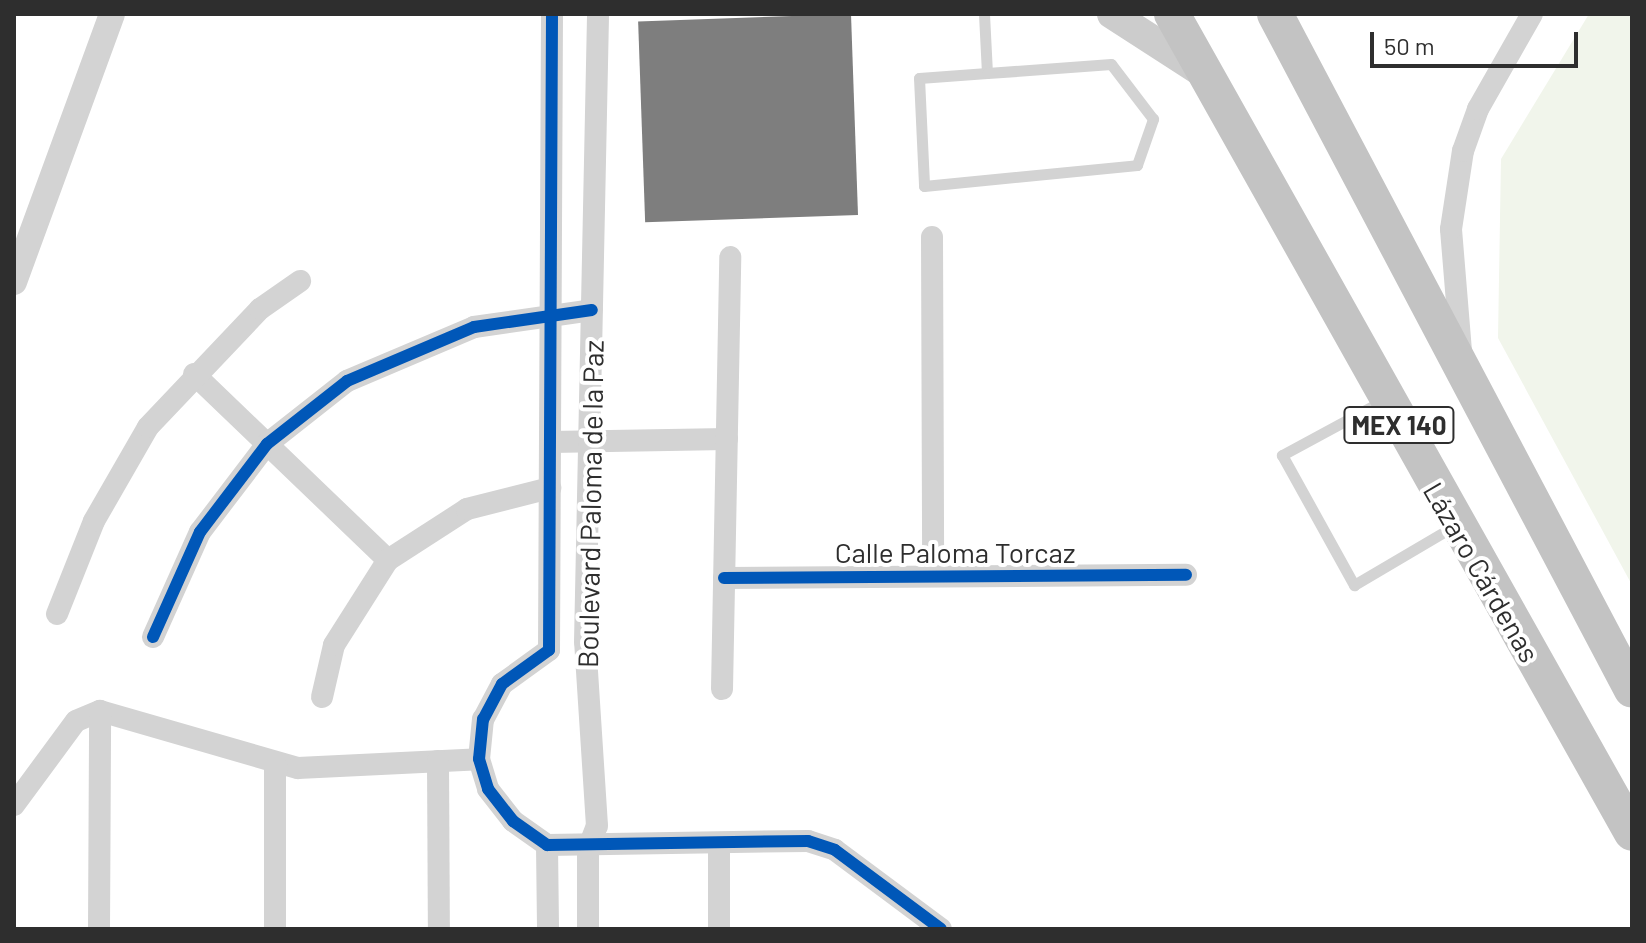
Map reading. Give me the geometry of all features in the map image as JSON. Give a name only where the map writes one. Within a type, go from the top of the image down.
[{"type":"highway","name":"Lázaro Cárdenas","points":[[1172,14],[1455,526],[1632,833]]},
{"type":"highway","name":"MEX 140","points":[[1275,14],[1462,362],[1632,690]]},
{"type":"main road","points":[[1112,14],[1205,74]]},
{"type":"street","points":[[14,282],[112,14]]},
{"type":"street","name":"Boulevard Paloma de la Paz","points":[[552,14],[549,650],[502,684],[483,719],[479,759],[488,789],[513,821],[547,845],[588,849]]},
{"type":"street","name":"Boulevard Paloma de la Paz","points":[[588,929],[588,849],[597,826],[585,642],[598,14]]},
{"type":"street","points":[[1462,362],[1451,229],[1463,151],[1478,109],[1532,14]]},
{"type":"street","points":[[932,237],[933,576]]},
{"type":"street","points":[[722,689],[730,257]]},
{"type":"street","points":[[57,614],[121,467],[194,374],[260,309],[300,281]]},
{"type":"street","points":[[153,637],[200,532],[267,444],[347,381],[399,355],[474,327],[552,311],[592,310]]},
{"type":"street","points":[[194,374],[388,560]]},
{"type":"street","points":[[551,442],[727,439]]},
{"type":"street","points":[[322,697],[334,645],[388,560],[467,509],[550,488]]},
{"type":"street","name":"Calle Paloma Torcaz","points":[[724,578],[1186,575]]},
{"type":"street","points":[[14,805],[76,721],[100,711],[275,763],[479,759]]},
{"type":"street","points":[[99,929],[100,711]]},
{"type":"street","points":[[438,761],[439,929]]},
{"type":"street","points":[[275,763],[275,929]]},
{"type":"street","points":[[588,849],[719,847],[808,841],[835,850],[933,926]]},
{"type":"street","points":[[547,845],[548,929]]},
{"type":"street","points":[[719,847],[719,929]]},
{"type":"lane","points":[[984,14],[987,73]]},
{"type":"lane","points":[[1111,64],[1153,119],[1137,165],[924,186],[919,78],[987,73],[1111,64]]},
{"type":"lane","points":[[1385,400],[1282,455],[1354,585],[1455,526]]},
{"type":"shaded area","points":[[1589,14],[1632,14],[1632,585],[1498,338],[1501,159]]},
{"type":"building","points":[[851,14],[858,215],[645,222],[638,21]]},
{"type":"cycle path","points":[[552,14],[549,650],[502,684],[483,719],[479,759],[488,789],[513,821],[547,845],[808,841],[835,850],[941,929]]},
{"type":"cycle path","points":[[153,637],[200,532],[267,444],[347,381],[474,327],[592,310]]},
{"type":"cycle path","points":[[724,578],[1186,575]]}]
